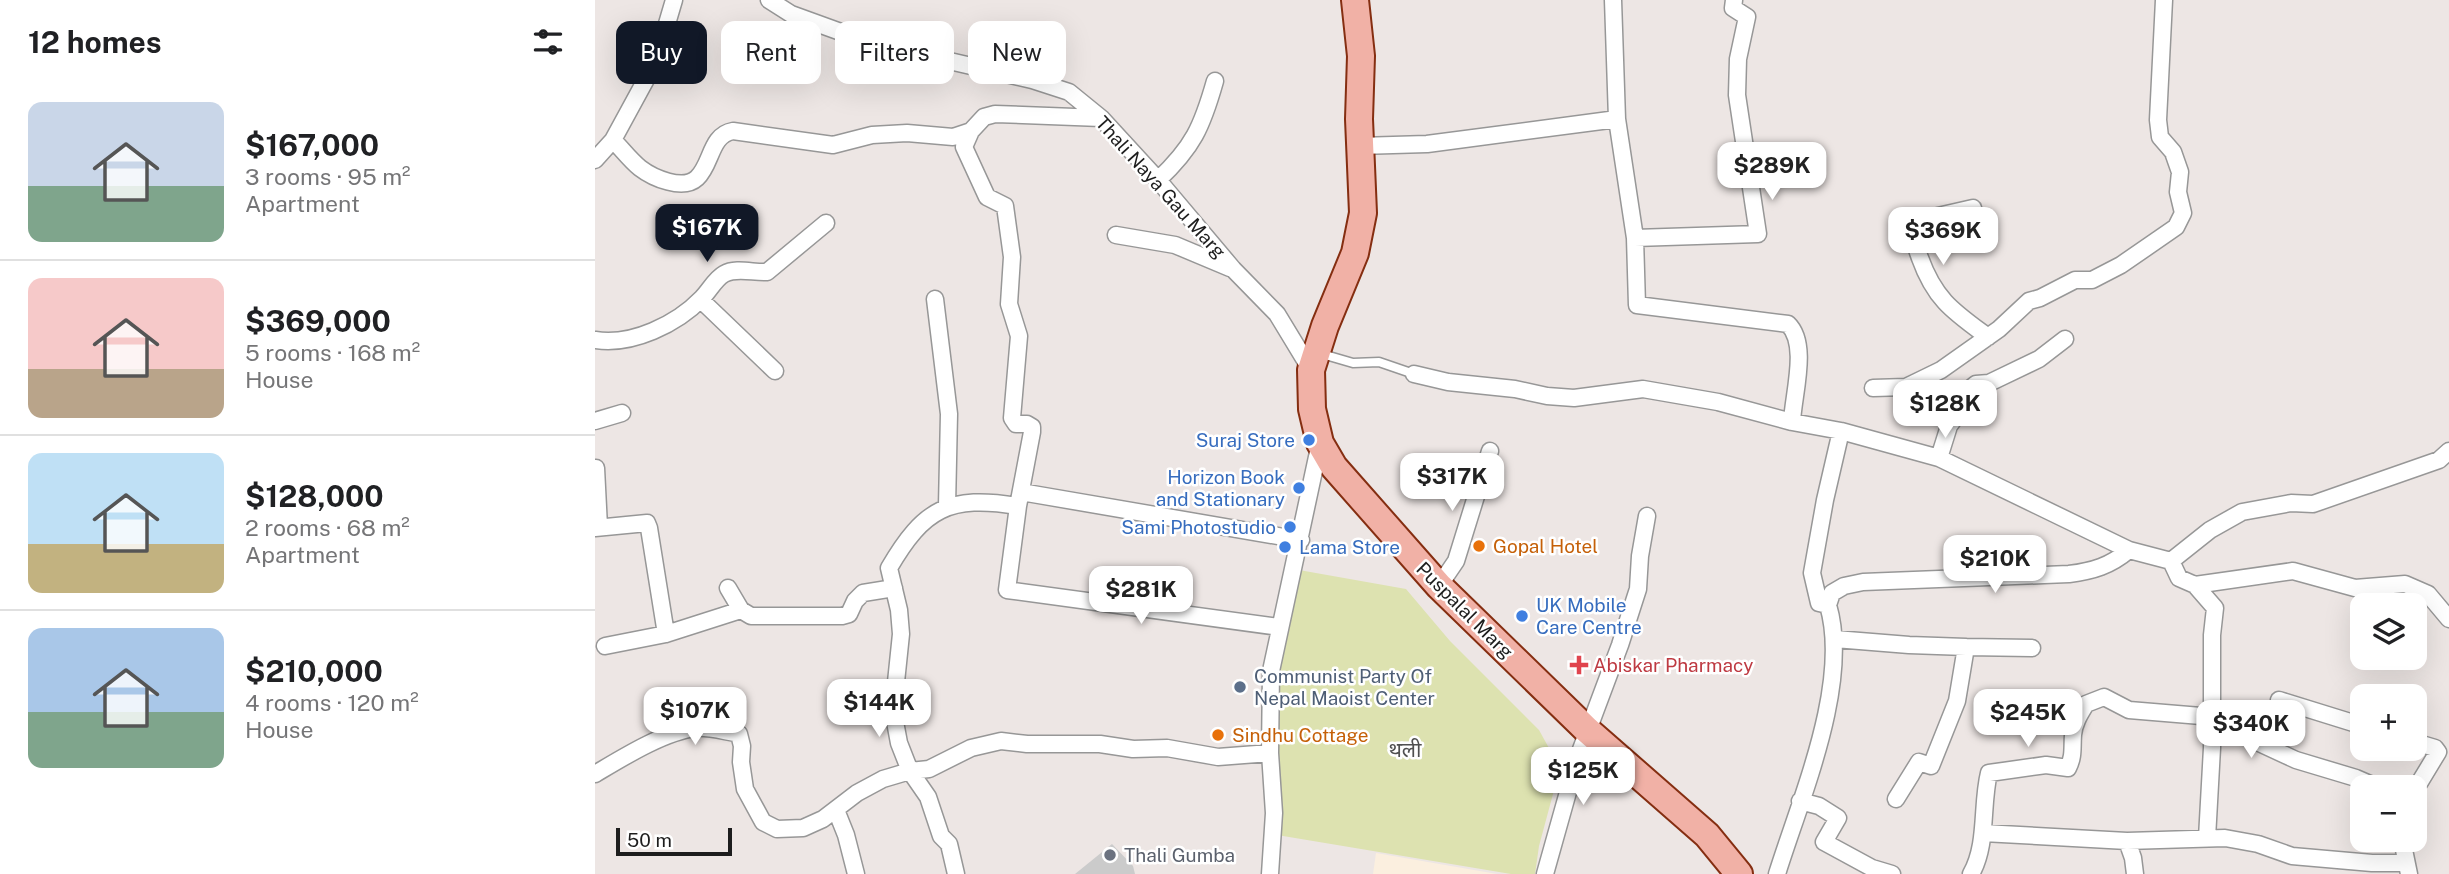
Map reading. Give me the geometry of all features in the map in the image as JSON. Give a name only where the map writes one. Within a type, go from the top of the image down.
[{"type":"main road","name":"Puspalal Marg","points":[[1356,0],[1361,56],[1359,146],[1363,188],[1360,235],[1313,361],[1312,410],[1320,443],[1334,467],[1439,586],[1587,730],[1707,835],[1739,874]]},
{"type":"street","points":[[595,160],[613,140],[656,61],[674,0]]},
{"type":"street","name":"Thali Naya Gau Marg","points":[[769,0],[791,14],[871,43],[1032,80],[1069,92],[1101,118],[1158,180],[1233,269],[1277,314],[1313,361]]},
{"type":"street","points":[[1613,0],[1617,119],[1635,238],[1637,305],[1789,324],[1796,331],[1799,371],[1792,422]]},
{"type":"street","points":[[1635,238],[1758,234],[1737,95],[1738,59],[1748,17],[1733,8],[1734,0]]},
{"type":"street","points":[[1873,388],[1906,387],[1941,370],[1988,337],[2029,300],[2040,298],[2075,279],[2092,280],[2120,265],[2176,227],[2183,213],[2178,192],[2180,172],[2173,152],[2160,136],[2158,120],[2164,0]]},
{"type":"street","points":[[1158,180],[1179,160],[1196,136],[1215,81]]},
{"type":"street","points":[[1101,118],[995,114],[984,117],[971,131],[964,147],[987,197],[1005,206],[1012,257],[1009,304],[1019,337],[1012,418],[1016,424],[1027,424],[1032,432],[1019,499],[1007,590],[1279,627]]},
{"type":"street","points":[[1359,146],[1427,144],[1617,119]]},
{"type":"street","points":[[613,140],[641,168],[661,179],[690,183],[699,177],[718,139],[724,133],[733,131],[833,145],[872,135],[907,133],[953,137],[971,131]]},
{"type":"street","points":[[1973,208],[1916,221],[1913,237],[1936,293],[1960,317],[1988,337]]},
{"type":"street","points":[[595,340],[623,341],[645,334],[674,319],[701,300],[727,272],[767,272],[825,223]]},
{"type":"street","points":[[1116,235],[1175,245],[1233,269]]},
{"type":"street","points":[[935,299],[949,414],[947,506]]},
{"type":"street","points":[[701,300],[775,371]]},
{"type":"street","points":[[1940,458],[1949,426],[1957,415],[1961,397],[1966,392],[1976,384],[1989,383],[2039,359],[2065,339]]},
{"type":"street","points":[[1414,374],[1448,382],[1481,383],[1547,397],[1574,398],[1643,389],[1718,402],[1792,422],[1842,431],[1940,458],[2129,550],[2171,561]]},
{"type":"street","points":[[595,421],[622,413]]},
{"type":"street","points":[[1828,605],[1819,603],[1812,573],[1825,500],[1842,431]]},
{"type":"street","points":[[1270,874],[1274,813],[1270,753],[1271,671],[1320,443]]},
{"type":"street","points":[[1439,586],[1456,561],[1490,451]]},
{"type":"street","points":[[2171,561],[2210,530],[2242,512],[2291,503],[2313,504],[2439,460],[2449,451]]},
{"type":"street","points":[[596,468],[597,527],[647,523],[666,634]]},
{"type":"street","points":[[956,874],[949,844],[941,836],[928,797],[911,771],[899,743],[893,711],[901,634],[889,568],[904,543],[929,517],[947,506],[975,501],[1019,499],[1301,540]]},
{"type":"street","points":[[1545,874],[1587,730],[1620,645],[1637,589],[1647,516]]},
{"type":"street","points":[[1777,874],[1827,716],[1835,639],[1828,605],[1832,593],[1844,586],[1863,582],[2091,571],[2113,563],[2129,550]]},
{"type":"street","points":[[2171,561],[2179,578],[2195,585],[2215,608],[2207,838]]},
{"type":"street","points":[[2195,585],[2293,571],[2355,589],[2405,584],[2428,594],[2449,619]]},
{"type":"street","points":[[728,588],[741,610],[751,616],[842,616],[849,614],[855,601],[863,593],[894,588]]},
{"type":"street","points":[[605,646],[666,634],[741,610]]},
{"type":"street","points":[[1835,639],[1909,645],[2032,648]]},
{"type":"street","points":[[1896,799],[1919,762],[1931,766],[1957,701],[1966,647]]},
{"type":"street","points":[[1971,874],[1983,834],[1989,773],[2046,765],[2068,768],[2074,756],[2073,735],[2076,719],[2086,704],[2104,698],[2129,710],[2201,716],[2295,760],[2350,776]]},
{"type":"street","points":[[2279,700],[2350,722]]},
{"type":"street","points":[[595,775],[613,763],[681,732],[698,728],[739,734],[743,746],[741,762],[745,789],[763,822],[777,829],[803,828],[823,819],[857,793],[883,779],[929,769],[971,748],[1001,741],[1167,748],[1218,757],[1270,753]]},
{"type":"street","points":[[2424,775],[2438,752],[2427,746]]},
{"type":"street","points":[[1800,801],[1819,806],[1838,818],[1824,842],[1872,868],[1892,874]]},
{"type":"street","points":[[836,810],[856,874]]},
{"type":"street","points":[[1983,834],[2127,841],[2225,838],[2258,844],[2292,856],[2407,868]]},
{"type":"street","points":[[2127,841],[2133,858],[2134,874]]},
{"type":"lane","points":[[1313,361],[1378,362],[1414,374]]},
{"type":"shaded area","name":"Thali Gumba","points":[[1112,844],[1133,866],[1135,874],[1075,874]]},
{"type":"shaded area","points":[[1376,853],[1497,874],[1373,874]]},
{"type":"green space","points":[[1299,570],[1406,589],[1450,641],[1539,730],[1560,768],[1539,846],[1535,874],[1511,874],[1271,834],[1274,734],[1282,636]]},
{"type":"place","name":"Suraj Store","points":[[1309,440]]},
{"type":"place","name":"Horizon Book and Stationary","points":[[1299,488]]},
{"type":"place","name":"Sami Photostudio","points":[[1290,527]]},
{"type":"place","name":"Gopal Hotel","points":[[1479,546]]},
{"type":"place","name":"Lama Store","points":[[1285,547]]},
{"type":"place","name":"UK Mobile Care Centre","points":[[1522,616]]},
{"type":"place","name":"Abiskar Pharmacy","points":[[1579,665]]},
{"type":"place","name":"Communist Party Of Nepal Maoist Center","points":[[1240,687]]},
{"type":"place","name":"Sindhu Cottage","points":[[1218,735]]},
{"type":"place","name":"Thali Gumba","points":[[1110,855]]},
{"type":"district","name":"थली","points":[[1405,750]]}]
